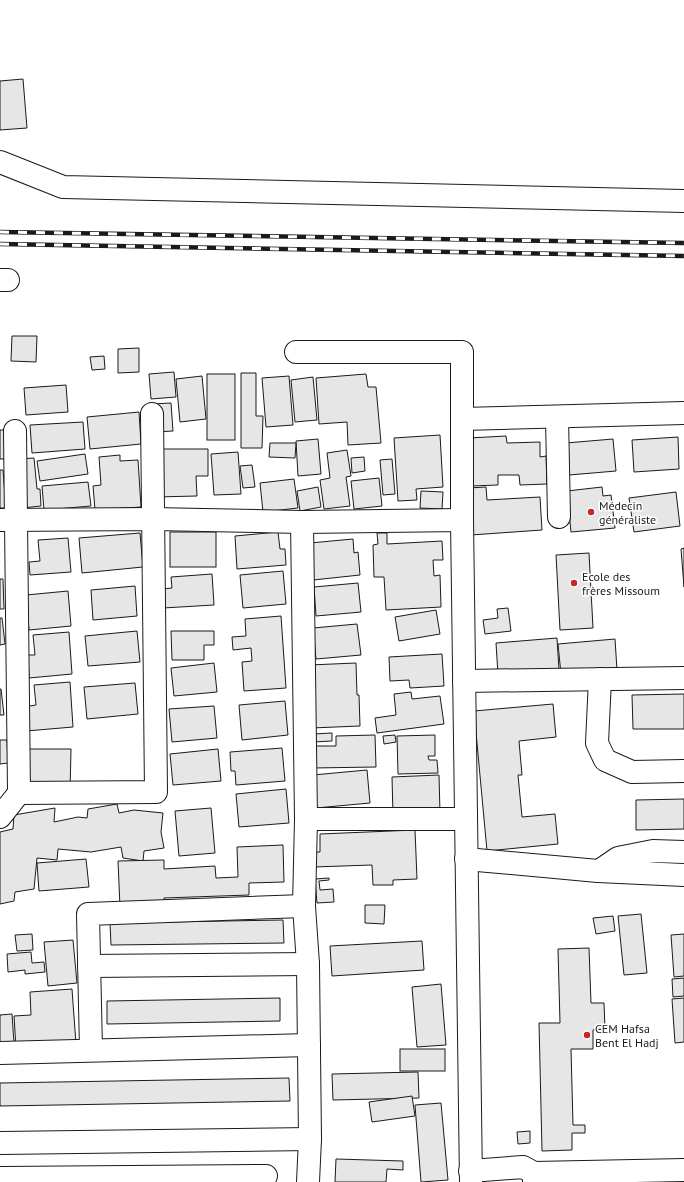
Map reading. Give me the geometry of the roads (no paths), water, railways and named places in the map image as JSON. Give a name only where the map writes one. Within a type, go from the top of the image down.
[{"type":"street","points":[[0,162],[63,187],[684,201]]},
{"type":"street","points":[[296,352],[462,352],[462,520],[471,1176],[523,1167],[534,1177],[684,1170]]},
{"type":"street","points":[[462,419],[684,413]]},
{"type":"street","points":[[19,793],[156,792],[152,414]]},
{"type":"street","points":[[557,417],[559,517]]},
{"type":"street","points":[[0,818],[19,793],[9,672],[8,520],[15,431]]},
{"type":"street","points":[[8,520],[153,519],[302,522],[462,520]]},
{"type":"street","points":[[302,522],[306,819],[304,906],[308,964],[310,1139],[308,1182]]},
{"type":"street","points":[[464,681],[684,678]]},
{"type":"street","points":[[600,679],[597,743],[604,760],[632,772],[684,770]]},
{"type":"street","points":[[306,819],[466,819]]},
{"type":"street","points":[[598,871],[618,858],[654,852],[684,852]]},
{"type":"street","points":[[466,859],[598,871],[684,875]]},
{"type":"street","points":[[91,1050],[88,914],[304,906]]},
{"type":"street","points":[[89,966],[308,964]]},
{"type":"street","points":[[0,1053],[309,1045]]},
{"type":"street","points":[[0,1142],[310,1139]]},
{"type":"street","points":[[0,1178],[266,1176]]},
{"type":"railway","points":[[0,232],[684,243]]},
{"type":"railway","points":[[0,244],[684,256]]},
{"type":"place","name":"Médecin généraliste","points":[[591,512]]},
{"type":"place","name":"Ecole des frères Missoum","points":[[574,583]]},
{"type":"place","name":"CEM Hafsa Bent El Hadj","points":[[587,1035]]}]
